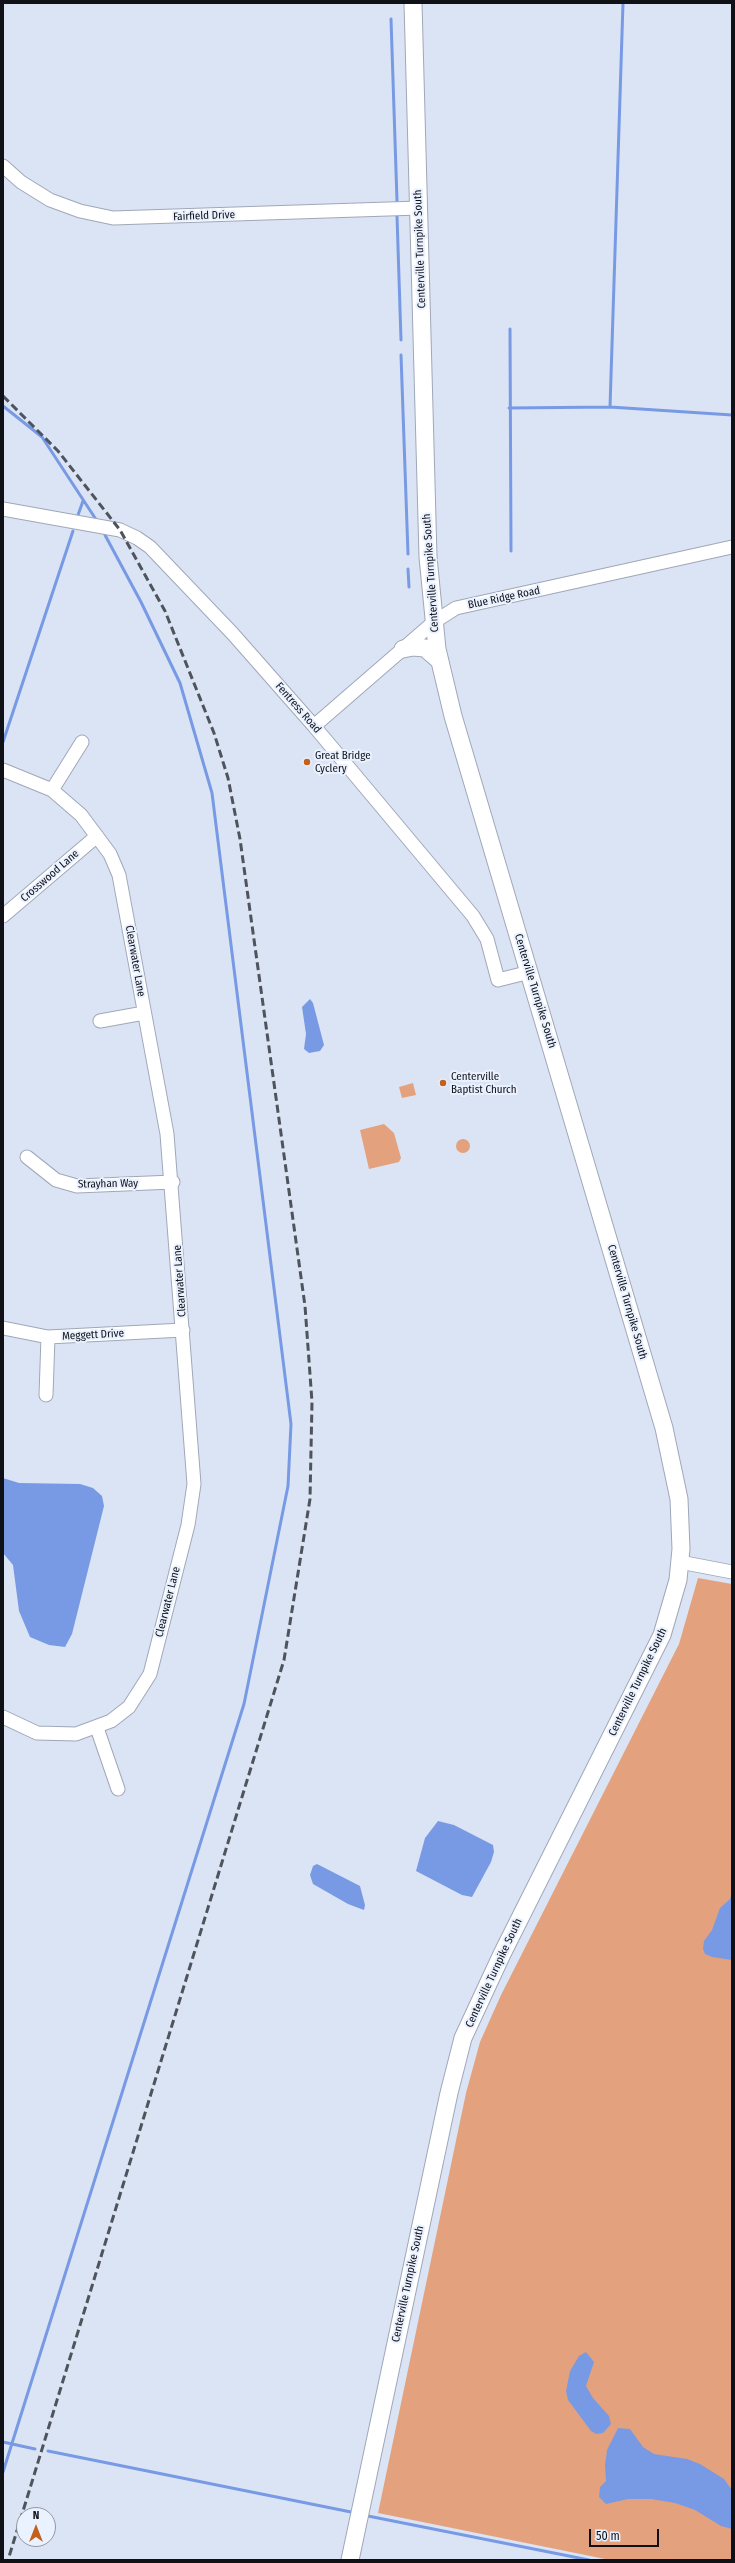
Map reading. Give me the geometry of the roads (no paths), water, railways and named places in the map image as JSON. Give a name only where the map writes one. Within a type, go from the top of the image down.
[{"type":"main road","name":"Centerville Turnpike South","points":[[350,2560],[448,2092],[464,2038],[502,1954],[647,1667],[668,1617],[680,1562],[681,1518],[671,1458],[530,972],[453,716],[440,661],[434,622],[428,557],[413,3]]},
{"type":"main road","points":[[403,649],[413,647],[424,648],[440,661]]},
{"type":"street","name":"Fairfield Drive","points":[[3,166],[21,182],[50,200],[80,212],[114,218],[419,208]]},
{"type":"street","name":"Fentress Road","points":[[3,510],[120,530],[144,542],[233,634],[314,726],[479,923],[487,939],[498,980],[530,972]]},
{"type":"street","name":"Blue Ridge Road","points":[[314,726],[434,622],[456,608],[732,547]]},
{"type":"street","points":[[52,790],[82,742]]},
{"type":"street","name":"Clearwater Lane","points":[[3,770],[52,790],[81,814],[110,854],[119,875],[168,1134],[173,1182],[194,1477],[192,1504],[188,1525],[150,1674],[128,1707],[112,1720],[96,1728],[76,1734],[55,1735],[37,1733],[3,1717]]},
{"type":"street","name":"Crosswood Lane","points":[[3,916],[96,836]]},
{"type":"street","points":[[100,1021],[144,1013]]},
{"type":"street","name":"Strayhan Way","points":[[27,1157],[56,1180],[77,1186],[173,1182]]},
{"type":"street","name":"Meggett Drive","points":[[3,1328],[48,1337],[183,1330]]},
{"type":"street","points":[[46,1395],[48,1337]]},
{"type":"street","points":[[680,1562],[732,1572]]},
{"type":"street","points":[[96,1728],[118,1789]]},
{"type":"water","points":[[310,999],[313,1003],[324,1045],[320,1051],[309,1053],[304,1049],[306,1034],[302,1007]]},
{"type":"water","points":[[3,1478],[19,1483],[80,1484],[93,1488],[102,1496],[104,1506],[72,1634],[65,1647],[49,1645],[30,1637],[19,1611],[13,1565],[3,1553]]},
{"type":"water","points":[[438,1821],[454,1825],[493,1845],[494,1852],[491,1862],[472,1897],[462,1895],[416,1871],[425,1838]]},
{"type":"water","points":[[317,1864],[360,1886],[365,1905],[364,1910],[348,1904],[313,1884],[310,1875],[313,1866]]},
{"type":"water","points":[[732,1892],[732,1960],[712,1957],[705,1954],[703,1949],[704,1941],[712,1930],[720,1908],[730,1899]]},
{"type":"water","points":[[586,2352],[594,2362],[586,2386],[593,2398],[609,2416],[611,2424],[603,2433],[596,2434],[591,2431],[568,2400],[566,2391],[570,2371],[579,2356]]},
{"type":"water","points":[[618,2428],[630,2429],[643,2447],[654,2454],[687,2459],[700,2464],[724,2479],[732,2490],[732,2529],[721,2526],[695,2510],[675,2503],[651,2499],[628,2499],[606,2504],[599,2497],[600,2487],[606,2481],[605,2465],[607,2450]]},
{"type":"waterway","points":[[610,407],[623,3]]},
{"type":"waterway","points":[[391,19],[397,201]]},
{"type":"waterway","points":[[397,216],[401,340]]},
{"type":"waterway","points":[[510,329],[511,551]]},
{"type":"waterway","points":[[401,355],[408,554]]},
{"type":"waterway","points":[[3,406],[42,437],[97,521]]},
{"type":"waterway","points":[[509,408],[610,407],[732,415]]},
{"type":"waterway","points":[[78,515],[83,501]]},
{"type":"waterway","points":[[3,742],[73,531]]},
{"type":"waterway","points":[[3,2472],[244,1704],[288,1486],[291,1424],[212,793],[180,683],[141,602],[105,535]]},
{"type":"waterway","points":[[408,569],[409,587]]},
{"type":"waterway","points":[[3,2442],[35,2449]]},
{"type":"waterway","points":[[48,2451],[351,2512]]},
{"type":"waterway","points":[[368,2516],[589,2560]]},
{"type":"railway","points":[[3,396],[58,451],[120,530],[165,611],[214,733],[228,778],[240,839],[305,1306],[312,1402],[310,1499],[284,1660],[8,2560]]},
{"type":"place","name":"Great Bridge Cyclery","points":[[307,762]]},
{"type":"place","name":"Centerville Baptist Church","points":[[443,1083]]}]
